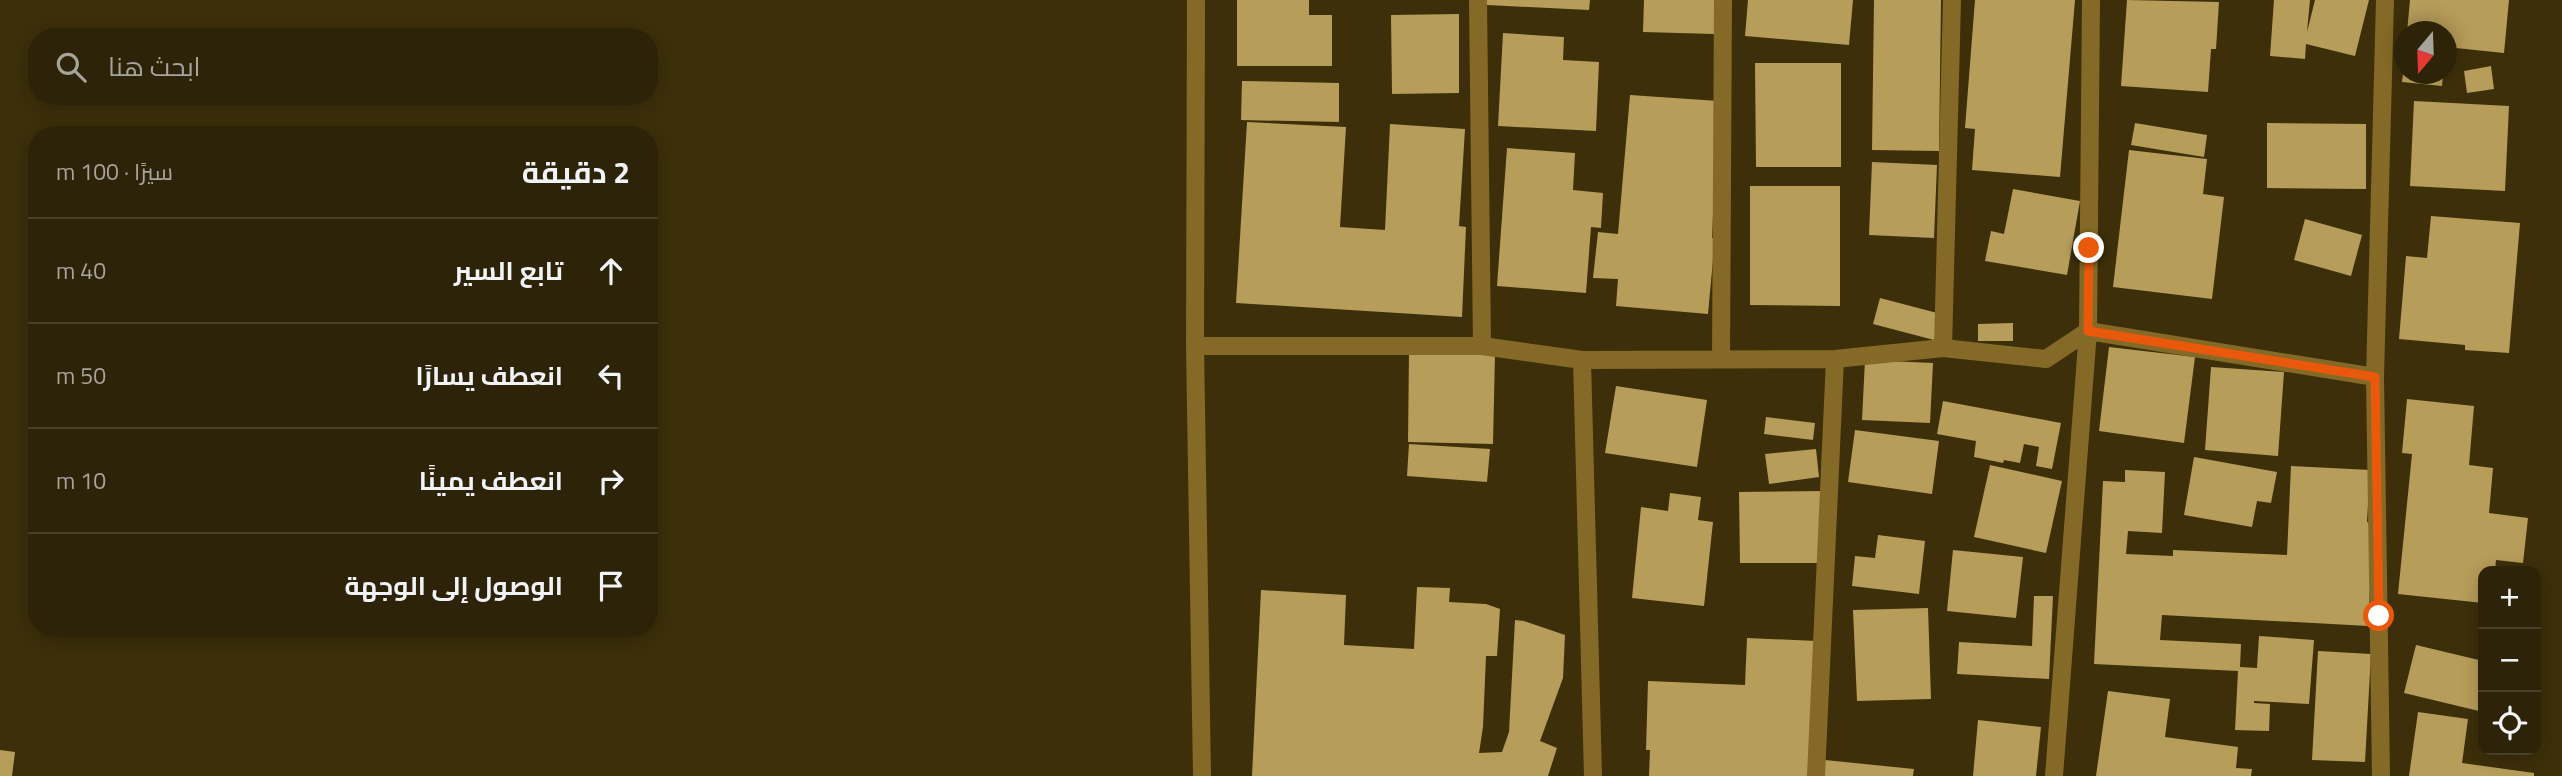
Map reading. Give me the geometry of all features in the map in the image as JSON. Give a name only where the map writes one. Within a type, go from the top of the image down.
[{"type":"street","points":[[1196,0],[1195,346],[1202,776]]},
{"type":"street","points":[[1478,0],[1482,345]]},
{"type":"street","points":[[1721,358],[1723,0]]},
{"type":"street","points":[[1943,348],[1952,0]]},
{"type":"street","points":[[2054,776],[2088,331],[2091,0]]},
{"type":"street","points":[[2381,776],[2375,377],[2385,0]]},
{"type":"street","points":[[1195,346],[1482,345],[1582,360],[1835,359],[1943,348],[2046,359],[2088,331],[2375,377]]},
{"type":"street","points":[[1816,776],[1835,359]]},
{"type":"street","points":[[1582,360],[1593,776]]},
{"type":"building","points":[[1237,0],[1309,0],[1309,15],[1332,15],[1332,66],[1237,66]]},
{"type":"building","points":[[1487,0],[1590,0],[1589,10],[1487,5]]},
{"type":"building","points":[[1644,0],[1714,0],[1714,34],[1643,32]]},
{"type":"building","points":[[1748,0],[1853,0],[1849,45],[1745,36]]},
{"type":"building","points":[[1874,0],[1941,0],[1939,151],[1872,150]]},
{"type":"building","points":[[1975,0],[2075,0],[2060,177],[1972,170],[1975,129],[1965,128]]},
{"type":"building","points":[[2127,0],[2219,2],[2216,49],[2211,49],[2208,92],[2121,86]]},
{"type":"building","points":[[2274,0],[2310,0],[2307,32],[2315,0],[2369,0],[2355,56],[2306,44],[2305,59],[2270,56]]},
{"type":"building","points":[[2410,0],[2509,0],[2504,53],[2457,48],[2457,21],[2408,21]]},
{"type":"building","points":[[1459,14],[1459,93],[1392,94],[1391,15]]},
{"type":"building","points":[[1503,33],[1564,37],[1563,60],[1599,62],[1596,131],[1498,126]]},
{"type":"building","points":[[1755,63],[1841,63],[1841,167],[1756,167]]},
{"type":"building","points":[[2491,66],[2494,89],[2467,93],[2464,71]]},
{"type":"building","points":[[1242,81],[1339,83],[1339,122],[1241,120]]},
{"type":"building","points":[[1630,95],[1718,101],[1712,238],[1715,238],[1708,314],[1616,306],[1618,279],[1593,278],[1598,232],[1618,234]]},
{"type":"building","points":[[2414,101],[2509,106],[2505,191],[2410,186]]},
{"type":"building","points":[[1247,122],[1346,127],[1340,227],[1385,230],[1390,124],[1465,129],[1459,226],[1466,227],[1462,317],[1236,303]]},
{"type":"building","points":[[2135,123],[2207,135],[2204,157],[2131,145]]},
{"type":"building","points":[[2267,123],[2366,124],[2366,189],[2267,188]]},
{"type":"building","points":[[1507,148],[1575,153],[1573,190],[1603,193],[1601,228],[1591,227],[1586,293],[1497,286]]},
{"type":"building","points":[[2129,150],[2207,159],[2203,194],[2224,197],[2212,299],[2113,287]]},
{"type":"building","points":[[1872,162],[1937,165],[1934,238],[1869,235]]},
{"type":"building","points":[[1750,186],[1840,186],[1840,306],[1750,305]]},
{"type":"building","points":[[2013,189],[2080,201],[2067,275],[1985,261],[1991,231],[2004,234]]},
{"type":"building","points":[[2431,216],[2520,223],[2509,353],[2465,350],[2465,345],[2399,339],[2406,256],[2427,258]]},
{"type":"building","points":[[2305,219],[2362,235],[2351,276],[2294,260]]},
{"type":"building","points":[[1880,298],[1941,314],[1934,340],[1873,324]]},
{"type":"building","points":[[2013,323],[2013,341],[1978,341],[1978,324]]},
{"type":"building","points":[[2109,347],[2195,357],[2184,443],[2099,431]]},
{"type":"building","points":[[1409,352],[1495,354],[1493,444],[1408,442]]},
{"type":"building","points":[[1865,360],[1933,363],[1930,423],[1862,420]]},
{"type":"building","points":[[2211,367],[2284,372],[2278,456],[2205,450]]},
{"type":"building","points":[[1616,386],[1707,400],[1697,467],[1605,453]]},
{"type":"building","points":[[2407,399],[2474,406],[2469,465],[2493,468],[2489,513],[2528,518],[2523,563],[2496,560],[2495,566],[2478,566],[2478,602],[2398,594],[2412,454],[2402,453]]},
{"type":"building","points":[[1943,401],[2061,423],[2052,469],[2036,466],[2039,447],[2024,444],[2020,463],[2004,460],[2003,463],[1974,457],[1976,441],[1937,434]]},
{"type":"building","points":[[1766,417],[1815,423],[1813,440],[1764,434]]},
{"type":"building","points":[[1855,430],[1939,441],[1932,494],[1848,482]]},
{"type":"building","points":[[1409,444],[1490,449],[1487,482],[1407,476]]},
{"type":"building","points":[[1816,449],[1819,477],[1769,484],[1765,454]]},
{"type":"building","points":[[2194,457],[2277,472],[2271,503],[2257,501],[2252,527],[2184,515]]},
{"type":"building","points":[[1990,465],[2062,481],[2046,553],[1974,537]]},
{"type":"building","points":[[2291,466],[2370,470],[2367,522],[2373,523],[2368,626],[2162,615],[2160,640],[2241,644],[2240,667],[2257,668],[2259,636],[2314,640],[2309,704],[2254,701],[2270,704],[2269,731],[2235,730],[2238,671],[2094,664],[2103,481],[2125,482],[2125,470],[2165,472],[2162,533],[2128,531],[2126,554],[2173,556],[2173,550],[2287,555]]},
{"type":"building","points":[[1825,491],[1825,563],[1740,563],[1739,492]]},
{"type":"building","points":[[1670,493],[1701,497],[1698,520],[1713,522],[1704,606],[1632,598],[1641,507],[1668,511]]},
{"type":"building","points":[[1878,535],[1925,541],[1919,594],[1852,586],[1855,556],[1875,558]]},
{"type":"building","points":[[1953,550],[2023,557],[2016,618],[1947,611]]},
{"type":"building","points":[[1417,587],[1450,588],[1449,602],[1486,604],[1500,609],[1497,656],[1486,656],[1483,727],[1479,753],[1502,752],[1509,732],[1515,620],[1565,635],[1563,678],[1540,741],[1557,748],[1548,776],[1252,776],[1261,590],[1346,595],[1344,645],[1414,649]]},
{"type":"building","points":[[2034,596],[2053,596],[2049,679],[1957,674],[1959,642],[2032,646]]},
{"type":"building","points":[[1928,608],[1931,699],[1857,701],[1853,610]]},
{"type":"building","points":[[1747,638],[1817,641],[1811,776],[1649,776],[1650,750],[1646,750],[1648,681],[1745,685]]},
{"type":"building","points":[[2416,645],[2478,660],[2478,711],[2404,693]]},
{"type":"building","points":[[2318,651],[2371,654],[2365,762],[2312,760]]},
{"type":"building","points":[[2108,691],[2170,699],[2165,737],[2238,747],[2236,768],[2252,769],[2251,776],[2096,776]]},
{"type":"building","points":[[2418,712],[2468,719],[2462,763],[2534,773],[2534,776],[2409,776]]},
{"type":"building","points":[[1978,720],[2041,727],[2036,776],[1973,776]]},
{"type":"building","points":[[0,750],[15,752],[12,776],[0,776]]},
{"type":"building","points":[[1825,760],[1914,769],[1913,776],[1823,776]]},
{"type":"route","points":[[2089,248],[2088,331],[2375,377],[2379,616]]}]
